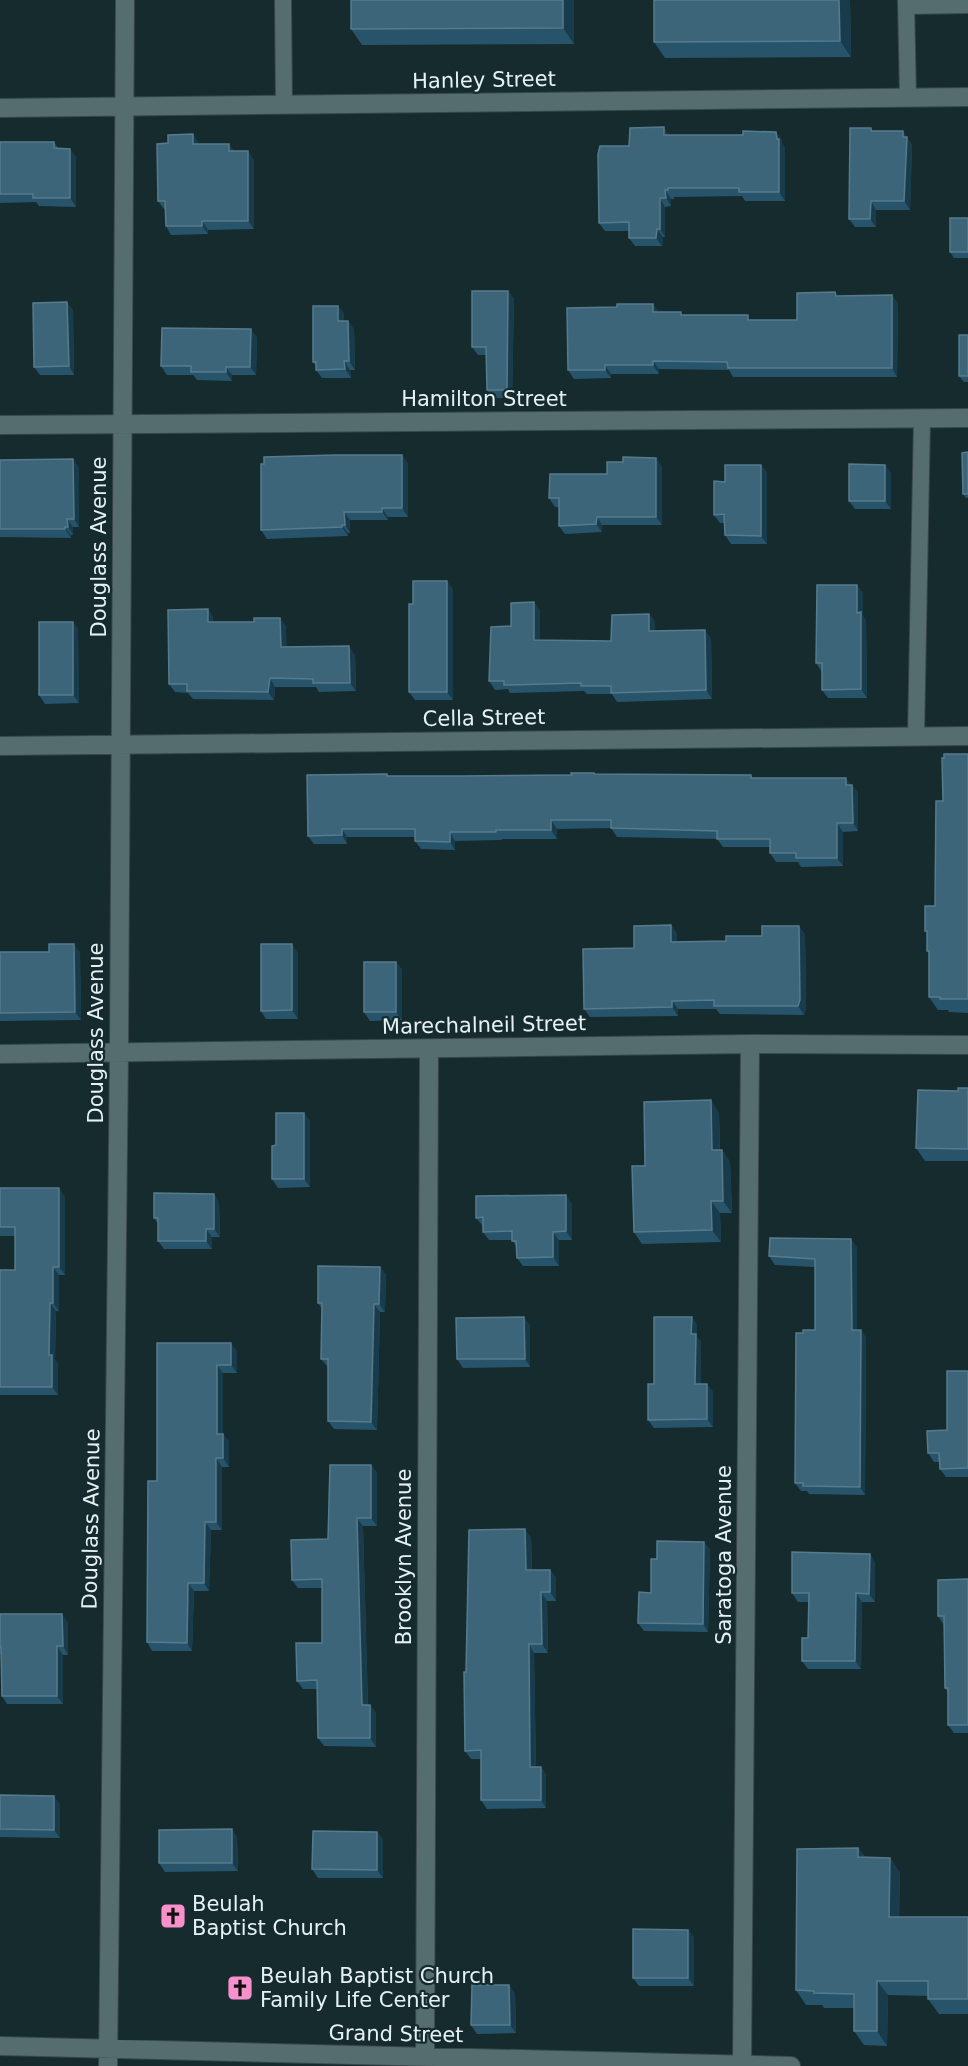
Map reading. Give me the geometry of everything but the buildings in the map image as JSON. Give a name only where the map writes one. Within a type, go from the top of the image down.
[{"type":"street","name":"Douglass Avenue","points":[[108,2057],[119,1052],[124,0]]},
{"type":"street","name":"Hanley Street","points":[[0,108],[968,97]]},
{"type":"street","name":"Hamilton Street","points":[[0,425],[968,418]]},
{"type":"street","name":"Cella Street","points":[[0,746],[968,736]]},
{"type":"street","name":"Marechalneil Street","points":[[0,1054],[750,1044],[968,1045]]},
{"type":"street","name":"Saratoga Avenue","points":[[742,2065],[750,1044]]},
{"type":"street","name":"Brooklyn Avenue","points":[[425,2061],[429,1048]]},
{"type":"street","name":"Grand Street","points":[[0,2046],[108,2057],[791,2066]]},
{"type":"lane","points":[[284,0],[284,105]]},
{"type":"lane","points":[[908,97],[906,3],[968,5]]},
{"type":"lane","points":[[916,736],[922,418]]},
{"type":"place","name":"Beulah Baptist Church","points":[[173,1916]]},
{"type":"place","name":"Beulah Baptist Church Family Life Center","points":[[240,1988]]}]
